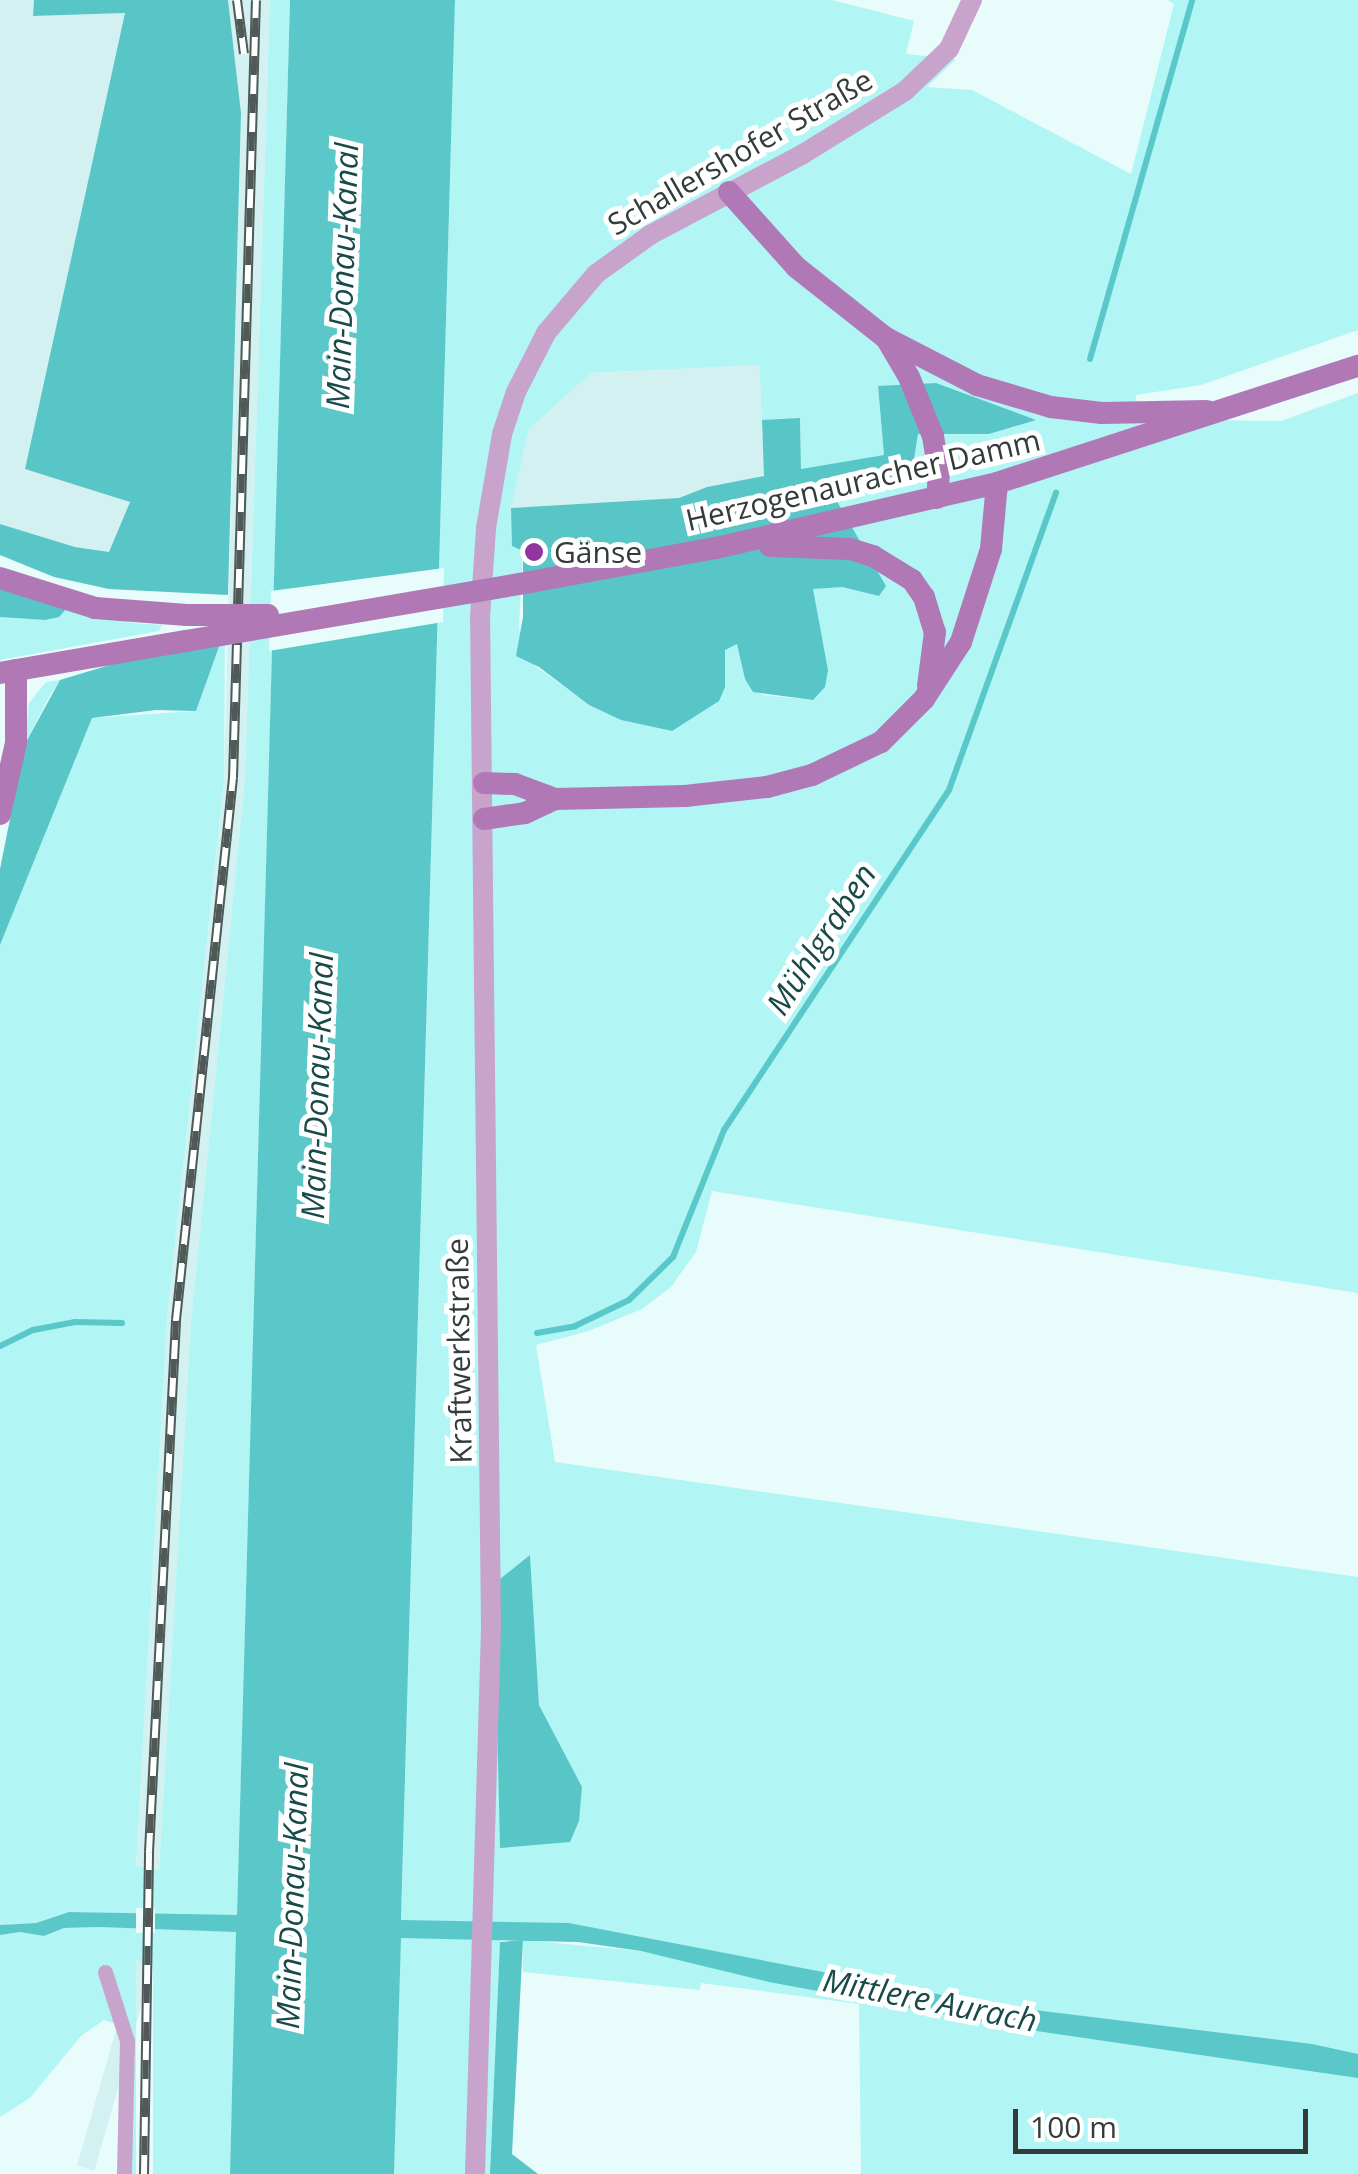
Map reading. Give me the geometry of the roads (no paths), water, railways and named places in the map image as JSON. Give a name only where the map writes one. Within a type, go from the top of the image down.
[{"type":"main road","points":[[729,192],[796,267],[886,338],[977,385],[1051,408],[1102,413],[1232,410]]},
{"type":"main road","points":[[886,338],[909,377],[932,436],[939,472],[938,498]]},
{"type":"main road","name":"Herzogenauracher Damm","points":[[8,672],[716,548],[938,498],[1232,410],[1358,366]]},
{"type":"main road","points":[[484,783],[515,784],[555,799],[726,793],[812,776],[882,742],[924,699],[950,663],[973,609],[990,550],[997,482]]},
{"type":"main road","points":[[716,548],[850,549],[900,570],[924,597],[935,632],[924,699]]},
{"type":"main road","points":[[0,578],[95,608],[187,616],[342,614]]},
{"type":"main road","points":[[0,814],[16,743],[8,672]]},
{"type":"main road","points":[[484,819],[525,813],[555,799]]},
{"type":"street","name":"Schallershofer Straße","points":[[486,528],[502,434],[516,392],[546,333],[596,274],[624,252],[843,131],[905,91],[949,49],[972,0]]},
{"type":"street","name":"Kraftwerkstraße","points":[[475,2174],[491,1628],[480,617],[486,528]]},
{"type":"street","points":[[105,1972],[127,2041],[124,2174]]},
{"type":"water","points":[[290,0],[455,0],[401,1920],[569,1923],[994,2005],[1312,2044],[1358,2054],[1358,2078],[1016,2028],[769,1982],[641,1951],[578,1942],[401,1938],[394,2174],[230,2174],[236,1932],[98,1927],[64,1928],[44,1936],[20,1932],[0,1935],[0,1925],[36,1923],[69,1912],[237,1915]]},
{"type":"waterway","points":[[1090,359],[1192,0]]},
{"type":"waterway","name":"Mühlgraben","points":[[537,1333],[575,1326],[629,1300],[673,1257],[724,1130],[949,790],[1056,493]]},
{"type":"waterway","name":"Mühlgraben","points":[[0,1346],[33,1330],[75,1322],[122,1323]]},
{"type":"railway","points":[[237,0],[244,54]]},
{"type":"railway","points":[[144,2174],[149,1852],[176,1320],[233,778],[256,0]]},
{"type":"place","name":"Gänse","points":[[534,552]]},
{"type":"water label","name":"Main-Donau-Kanal","points":[[342,276]]},
{"type":"water label","name":"Main-Donau-Kanal","points":[[317,1086]]},
{"type":"water label","name":"Main-Donau-Kanal","points":[[292,1896]]},
{"type":"water label","name":"Mittlere Aurach","points":[[930,2000]]}]
